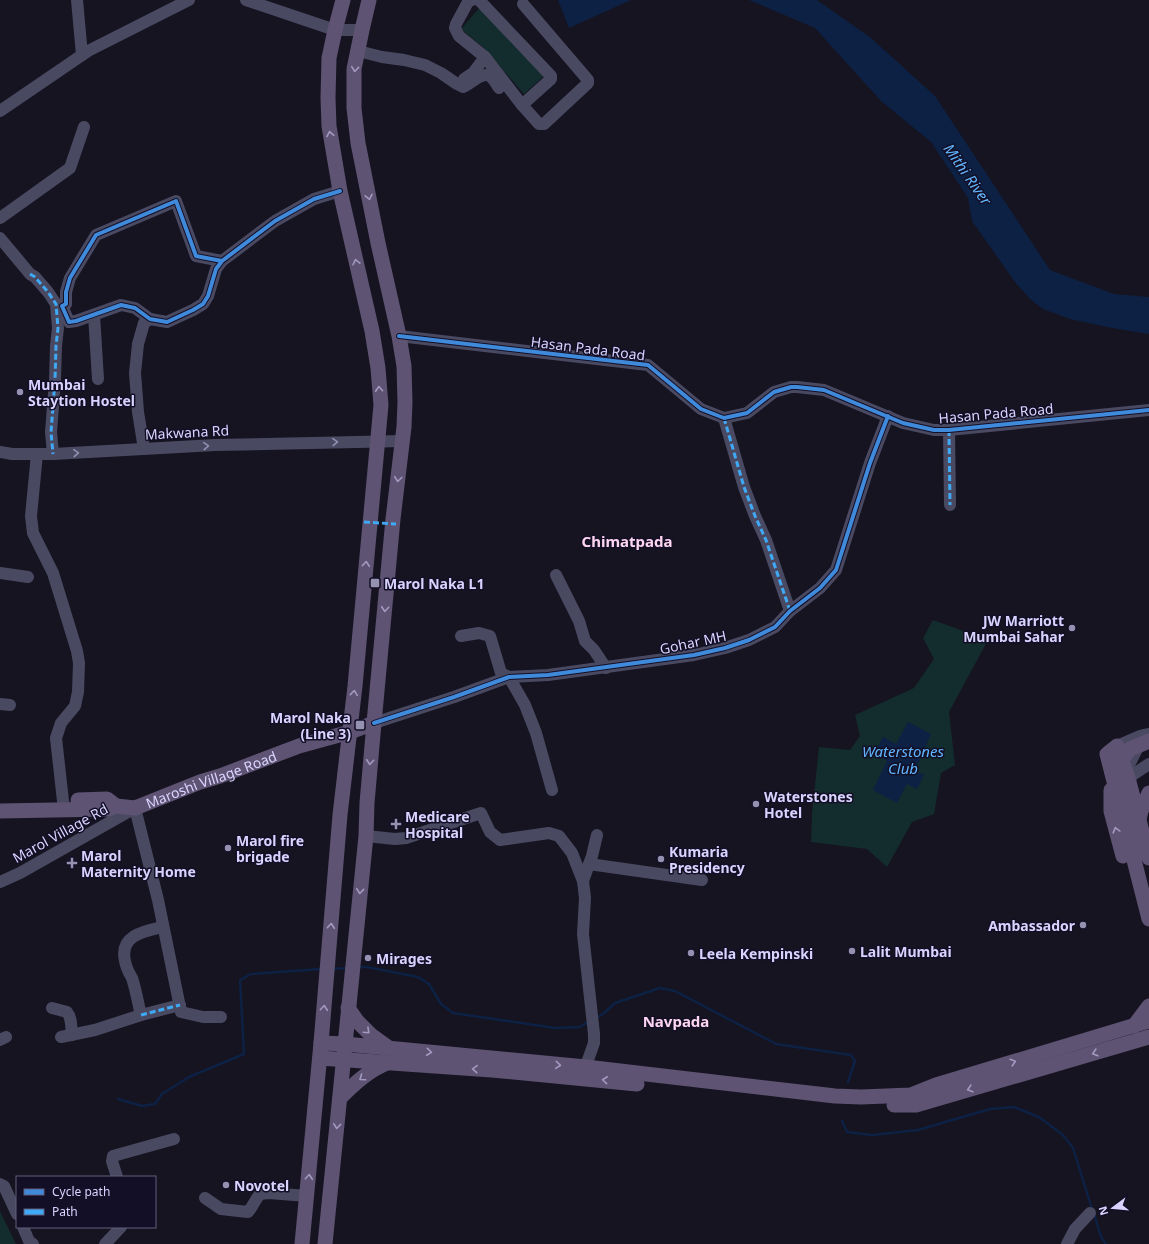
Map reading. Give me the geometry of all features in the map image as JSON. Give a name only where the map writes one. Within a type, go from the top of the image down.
[{"type":"main road","points":[[302,1244],[342,800],[350,732],[380,405],[378,368],[372,331],[340,191],[329,126],[329,58],[343,0]]},
{"type":"main road","points":[[325,1244],[366,836],[367,803],[374,723],[392,527],[404,427],[405,402],[404,366],[400,336],[378,243],[358,143],[354,108],[354,68],[370,0]]},
{"type":"main road","name":"Maroshi Village Road","points":[[0,802],[108,809],[116,806],[135,808],[200,782],[299,746],[350,732],[374,723]]},
{"type":"main road","points":[[1147,736],[1130,749],[1120,762],[1111,781],[1111,811],[1125,861],[1148,907]]},
{"type":"main road","points":[[1112,750],[1117,793],[1148,907]]},
{"type":"main road","points":[[1112,750],[1127,775],[1149,858]]},
{"type":"main road","points":[[1148,907],[1139,865],[1137,837],[1141,811],[1149,793]]},
{"type":"main road","points":[[342,800],[367,803]]},
{"type":"main road","name":"Maroshi Village Road","points":[[0,811],[63,805]]},
{"type":"main road","points":[[1134,1026],[1149,1006]]},
{"type":"main road","points":[[348,1008],[357,1021],[389,1056]]},
{"type":"main road","points":[[320,1050],[345,1044],[389,1056],[492,1070],[584,1072],[835,1096],[861,1097],[911,1095],[936,1085],[1149,1021]]},
{"type":"main road","points":[[584,1072],[832,1105],[916,1105],[1116,1047],[1148,1041]]},
{"type":"main road","points":[[320,1050],[344,1060],[389,1056]]},
{"type":"main road","points":[[340,1098],[354,1083],[380,1066],[389,1056]]},
{"type":"street","points":[[77,0],[82,55]]},
{"type":"street","points":[[0,111],[88,51],[189,0]]},
{"type":"street","points":[[246,0],[335,30],[362,30]]},
{"type":"street","points":[[472,0],[468,2],[456,24],[455,28],[459,36],[485,57],[522,105],[540,124],[544,124],[588,83],[588,80],[523,4]]},
{"type":"street","points":[[479,0],[550,76],[551,79],[522,105]]},
{"type":"street","points":[[358,51],[425,65],[464,87],[481,76],[488,75],[506,97]]},
{"type":"street","points":[[457,84],[472,73],[485,57]]},
{"type":"street","points":[[0,218],[70,168],[84,127]]},
{"type":"street","points":[[222,261],[196,256],[176,201],[96,235],[70,278],[66,292],[66,304],[62,306],[69,322],[76,321],[121,305],[135,308],[150,319],[168,322],[203,304],[208,296],[216,269],[222,261],[276,221],[314,199],[340,191]]},
{"type":"street","points":[[0,238],[30,274],[35,277],[48,292],[56,304],[58,328],[52,432],[53,454]]},
{"type":"street","points":[[94,315],[98,379]]},
{"type":"street","points":[[144,449],[138,412],[135,373],[138,344],[144,323],[150,319]]},
{"type":"street","name":"Hasan Pada Road","points":[[400,336],[648,364],[701,409],[724,418],[747,413],[774,392],[791,387],[824,390],[903,423],[934,430],[950,430],[1149,410]]},
{"type":"street","name":"Gohar MH","points":[[374,723],[509,677],[548,675],[694,655],[749,640],[775,627],[790,611],[820,588],[836,570],[870,463],[888,416]]},
{"type":"street","points":[[724,418],[744,487],[766,540],[790,611]]},
{"type":"street","points":[[950,430],[950,505]]},
{"type":"street","name":"Makwana Rd","points":[[0,452],[12,454],[53,454],[215,445],[402,441]]},
{"type":"street","points":[[37,454],[31,516],[33,533],[53,573],[77,650],[79,663],[78,692],[75,706],[61,723],[56,738],[63,805]]},
{"type":"street","points":[[0,573],[28,577]]},
{"type":"street","points":[[556,575],[579,621],[585,641],[594,650],[606,668]]},
{"type":"street","points":[[461,636],[479,633],[490,636],[501,673],[509,677],[525,705],[536,733],[552,790]]},
{"type":"street","points":[[1112,750],[1147,736]]},
{"type":"street","points":[[1117,793],[1147,736]]},
{"type":"street","points":[[1127,775],[1149,764]]},
{"type":"street","points":[[135,808],[158,900],[181,1012],[203,1016],[221,1017]]},
{"type":"street","name":"Marol Village Rd","points":[[0,882],[20,873],[135,808]]},
{"type":"street","points":[[366,836],[395,839],[406,838],[481,813],[490,832],[500,840],[549,833],[559,836],[572,853],[583,881],[585,898],[583,934],[594,1043],[584,1072]]},
{"type":"street","points":[[583,881],[597,835]]},
{"type":"street","points":[[589,864],[702,880]]},
{"type":"street","points":[[141,1015],[133,982],[125,960],[125,950],[129,940],[136,935],[148,930],[163,927]]},
{"type":"street","points":[[52,1008],[67,1012],[69,1014],[71,1020],[66,1036],[95,1030],[141,1015],[180,1005]]},
{"type":"street","points":[[117,1176],[112,1161],[113,1156],[174,1139]]},
{"type":"street","points":[[0,1184],[4,1186],[16,1212]]},
{"type":"street","points":[[205,1198],[221,1209],[248,1212],[251,1210],[260,1194],[269,1193],[307,1196]]},
{"type":"street","points":[[1071,1242],[1075,1229],[1090,1213]]},
{"type":"street","points":[[23,1228],[29,1240],[33,1244]]},
{"type":"street","points":[[105,1244],[120,1228]]},
{"type":"green space","points":[[481,6],[544,76],[524,94],[483,47],[461,29]]},
{"type":"green space","name":"Waterstones Club","points":[[933,620],[988,640],[949,712],[955,765],[941,773],[934,814],[912,822],[887,867],[867,849],[811,842],[812,814],[819,747],[850,750],[860,736],[855,715],[914,688],[934,659],[923,638]]},
{"type":"green space","points":[[0,1211],[16,1244],[0,1244]]},
{"type":"water","points":[[558,0],[631,0],[569,28]]},
{"type":"water","name":"Mithi River","points":[[749,0],[817,0],[871,38],[935,96],[1050,270],[1114,294],[1149,297],[1149,334],[1070,319],[1043,309],[1030,299],[1015,282],[972,221],[968,198],[931,142],[881,101],[815,28]]},
{"type":"water","name":"Waterstones Club","points":[[908,722],[931,734],[915,771],[924,775],[917,789],[907,784],[897,803],[873,790],[887,761],[874,753],[883,737],[896,744]]},
{"type":"waterway","points":[[358,967],[367,967],[418,977],[429,984],[441,1004],[453,1013],[555,1028],[580,1027],[589,1021]]},
{"type":"waterway","points":[[332,969],[347,968]]},
{"type":"waterway","points":[[118,1099],[142,1106],[155,1104],[162,1094],[189,1077],[244,1054],[240,980],[251,974],[321,969]]},
{"type":"waterway","points":[[596,1018],[615,1003],[660,988],[675,991],[776,1044],[851,1055],[855,1061],[848,1082]]},
{"type":"waterway","points":[[842,1121],[847,1132],[872,1135],[918,1130],[990,1109],[1014,1107],[1039,1117],[1063,1135],[1073,1148],[1092,1209]]},
{"type":"waterway","points":[[1094,1214],[1101,1237],[1106,1244]]},
{"type":"marked path","points":[[30,274],[35,277],[56,304],[58,328],[51,432],[53,454]]},
{"type":"marked path","points":[[724,418],[744,487],[766,540],[790,611]]},
{"type":"marked path","points":[[949,430],[950,505]]},
{"type":"marked path","points":[[364,522],[396,524]]},
{"type":"marked path","points":[[141,1015],[180,1005]]},
{"type":"cycle path","points":[[222,261],[196,256],[176,201],[96,235],[70,278],[66,292],[66,304],[62,306],[69,322],[76,321],[121,305],[135,308],[150,319],[167,322],[203,304],[208,296],[216,269],[222,261],[275,221],[314,199],[340,191]]},
{"type":"cycle path","points":[[399,336],[648,365],[701,409],[724,418],[747,413],[774,392],[791,387],[824,390],[903,423],[934,430],[949,430],[1149,410]]},
{"type":"cycle path","points":[[374,723],[509,677],[548,675],[694,655],[725,648],[749,640],[775,627],[790,611],[820,588],[836,570],[870,463],[888,416]]},
{"type":"place","name":"Mumbai Staytion Hostel","points":[[20,392]]},
{"type":"place","name":"Marol Naka L1","points":[[375,583]]},
{"type":"place","name":"JW Marriott Mumbai Sahar","points":[[1072,628]]},
{"type":"place","name":"Marol Naka (Line 3)","points":[[360,725]]},
{"type":"place","name":"Waterstones Hotel","points":[[756,804]]},
{"type":"place","name":"Medicare Hospital","points":[[396,824]]},
{"type":"place","name":"Marol fire brigade","points":[[228,848]]},
{"type":"place","name":"Kumaria Presidency","points":[[661,859]]},
{"type":"place","name":"Marol Maternity Home","points":[[72,863]]},
{"type":"place","name":"Ambassador","points":[[1083,925]]},
{"type":"place","name":"Lalit Mumbai","points":[[852,951]]},
{"type":"place","name":"Leela Kempinski","points":[[691,953]]},
{"type":"place","name":"Mirages","points":[[368,958]]},
{"type":"place","name":"Novotel","points":[[226,1185]]},
{"type":"district","name":"Chimatpada","points":[[627,541]]},
{"type":"district","name":"Navpada","points":[[676,1021]]}]
